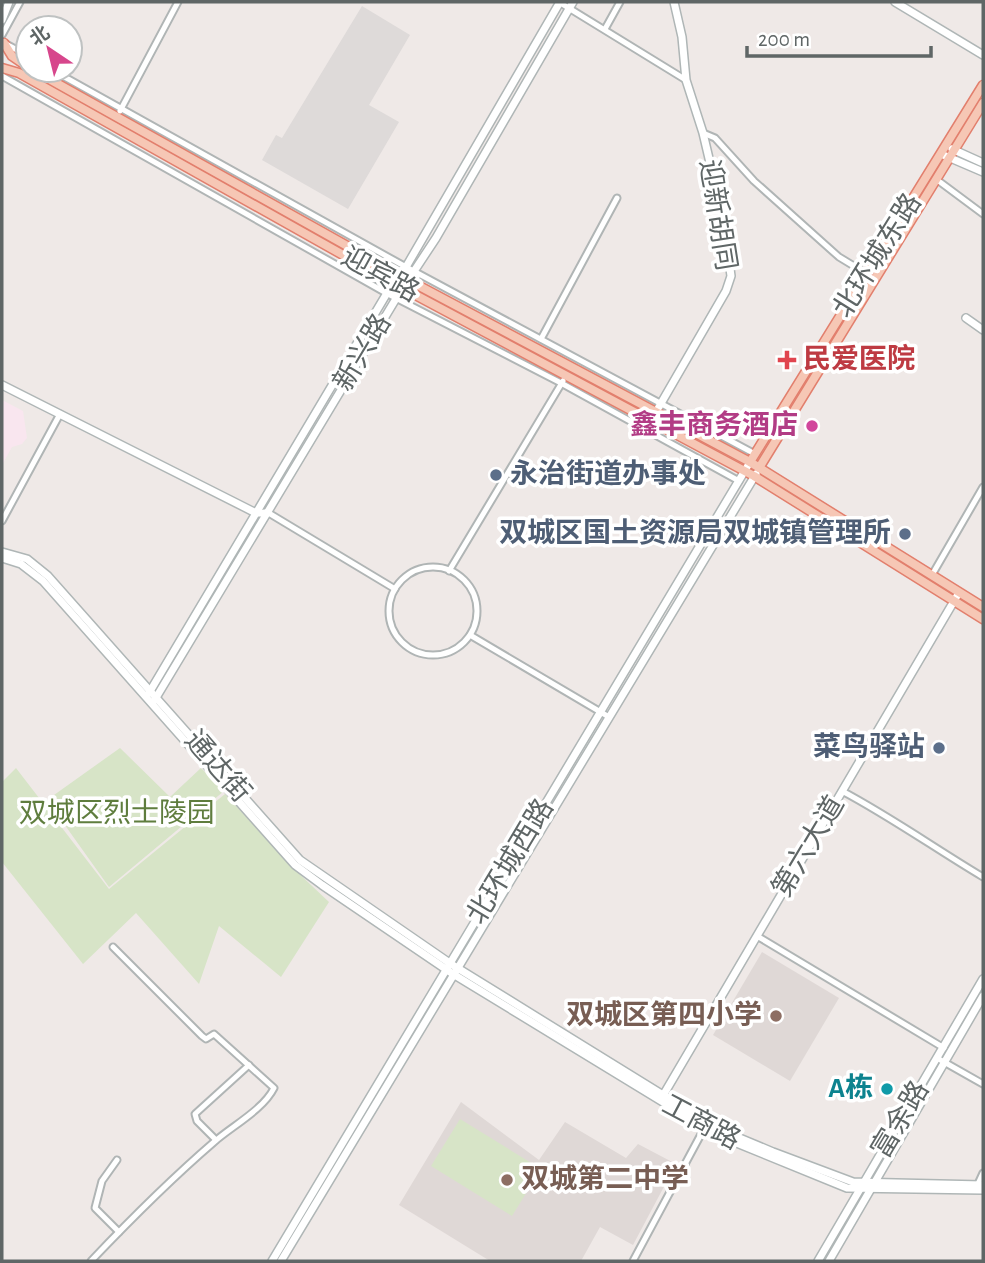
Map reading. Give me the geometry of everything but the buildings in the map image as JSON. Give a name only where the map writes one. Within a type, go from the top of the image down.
[{"type":"main road","points":[[2,20],[9,2]]},
{"type":"main road","name":"新兴路","points":[[151,698],[559,2]]},
{"type":"main road","name":"迎新胡同","points":[[656,412],[726,291],[731,276],[723,218],[703,133],[686,80],[682,37],[674,2]]},
{"type":"main road","points":[[895,2],[983,55]]},
{"type":"main road","name":"新兴路","points":[[261,513],[415,272],[572,4]]},
{"type":"main road","points":[[2,38],[2,55]]},
{"type":"main road","points":[[2,38],[14,58]]},
{"type":"main road","name":"迎宾路","points":[[53,84],[393,283],[745,471],[757,472],[752,458],[656,412],[566,375],[540,351],[399,275],[119,113],[58,84]]},
{"type":"main road","name":"北环城东路","points":[[757,472],[936,179],[947,152],[983,85]]},
{"type":"main road","name":"北环城东路","points":[[752,458],[867,274],[947,152],[983,103]]},
{"type":"main road","points":[[947,152],[983,163]]},
{"type":"main road","points":[[947,152],[983,172]]},
{"type":"main road","points":[[966,318],[983,330]]},
{"type":"main road","points":[[2,385],[261,513]]},
{"type":"main road","name":"北环城西路","points":[[281,1261],[605,714],[752,458]]},
{"type":"main road","points":[[757,472],[983,607]]},
{"type":"main road","points":[[757,472],[983,619]]},
{"type":"main road","name":"北环城西路","points":[[605,714],[757,472]]},
{"type":"main road","name":"通达街","points":[[2,552],[27,559],[48,576],[295,865],[322,886],[452,969]]},
{"type":"main road","name":"通达街","points":[[2,558],[32,570],[151,698]]},
{"type":"main road","name":"第六大道","points":[[661,1099],[960,592]]},
{"type":"main road","name":"北环城西路","points":[[272,1261],[452,969]]},
{"type":"main road","name":"工商路","points":[[452,969],[706,1125],[827,1181],[847,1188],[873,1184],[979,1188]]},
{"type":"main road","name":"富余路","points":[[829,1261],[983,979]]},
{"type":"main road","name":"富余路","points":[[818,1261],[983,996]]},
{"type":"street","points":[[2,38],[20,2]]},
{"type":"street","points":[[119,113],[178,2]]},
{"type":"street","points":[[559,2],[572,4],[605,29],[686,80]]},
{"type":"street","points":[[605,29],[620,2]]},
{"type":"street","points":[[2,76],[397,298],[566,375],[739,481]]},
{"type":"street","points":[[74,84],[119,113],[661,404],[752,458]]},
{"type":"street","points":[[703,133],[715,138],[754,181],[839,257],[867,274]]},
{"type":"street","points":[[936,179],[983,214]]},
{"type":"street","points":[[540,351],[543,340],[617,198]]},
{"type":"street","points":[[449,571],[566,375]]},
{"type":"street","points":[[2,521],[60,414]]},
{"type":"street","points":[[932,576],[983,487]]},
{"type":"street","points":[[261,513],[395,589]]},
{"type":"street","points":[[430,568],[449,571],[467,583],[474,595],[476,622],[470,635],[460,646],[432,656],[410,648],[394,632],[390,603],[395,589],[404,578],[416,571],[430,568]]},
{"type":"street","points":[[470,635],[605,714]]},
{"type":"street","points":[[842,791],[884,814],[935,849],[983,877]]},
{"type":"street","points":[[757,936],[944,1048]]},
{"type":"street","points":[[91,1261],[216,1140],[238,1125],[274,1088],[214,1034],[206,1039],[202,1036],[113,947]]},
{"type":"street","points":[[941,1060],[983,1084]]},
{"type":"street","points":[[216,1140],[197,1121],[195,1114],[249,1065]]},
{"type":"street","points":[[633,1261],[706,1125]]},
{"type":"street","points":[[117,1160],[102,1181],[95,1208],[119,1232]]},
{"type":"street","points":[[979,1188],[983,1173]]},
{"type":"shaded area","points":[[362,6],[410,35],[369,105],[399,122],[348,209],[262,160],[276,135],[282,138]]},
{"type":"shaded area","points":[[2,400],[23,411],[27,438],[22,444],[12,447],[2,465]]},
{"type":"shaded area","name":"双城区第四小学","points":[[762,952],[839,998],[790,1081],[713,1035]]},
{"type":"shaded area","name":"双城第二中学","points":[[461,1102],[539,1160],[565,1122],[626,1158],[638,1144],[676,1164],[633,1245],[600,1227],[581,1261],[490,1261],[399,1205]]},
{"type":"green space","name":"双城区烈士陵园","points":[[120,748],[170,797],[201,768],[224,791],[109,887],[47,800]]},
{"type":"green space","points":[[16,768],[109,889],[225,794],[293,868],[329,902],[281,977],[219,926],[199,984],[136,913],[83,964],[2,862],[2,782]]},
{"type":"green space","points":[[460,1119],[541,1169],[512,1216],[431,1166]]},
{"type":"place","name":"民爱医院","points":[[787,360]]},
{"type":"place","name":"鑫丰商务酒店","points":[[812,426]]},
{"type":"place","name":"永治街道办事处","points":[[496,475]]},
{"type":"place","name":"双城区国土资源局双城镇管理所","points":[[905,534]]},
{"type":"place","name":"菜鸟驿站","points":[[939,748]]},
{"type":"place","name":"双城区第四小学","points":[[776,1016]]},
{"type":"place","name":"A栋","points":[[887,1089]]},
{"type":"place","name":"双城第二中学","points":[[507,1180]]}]
